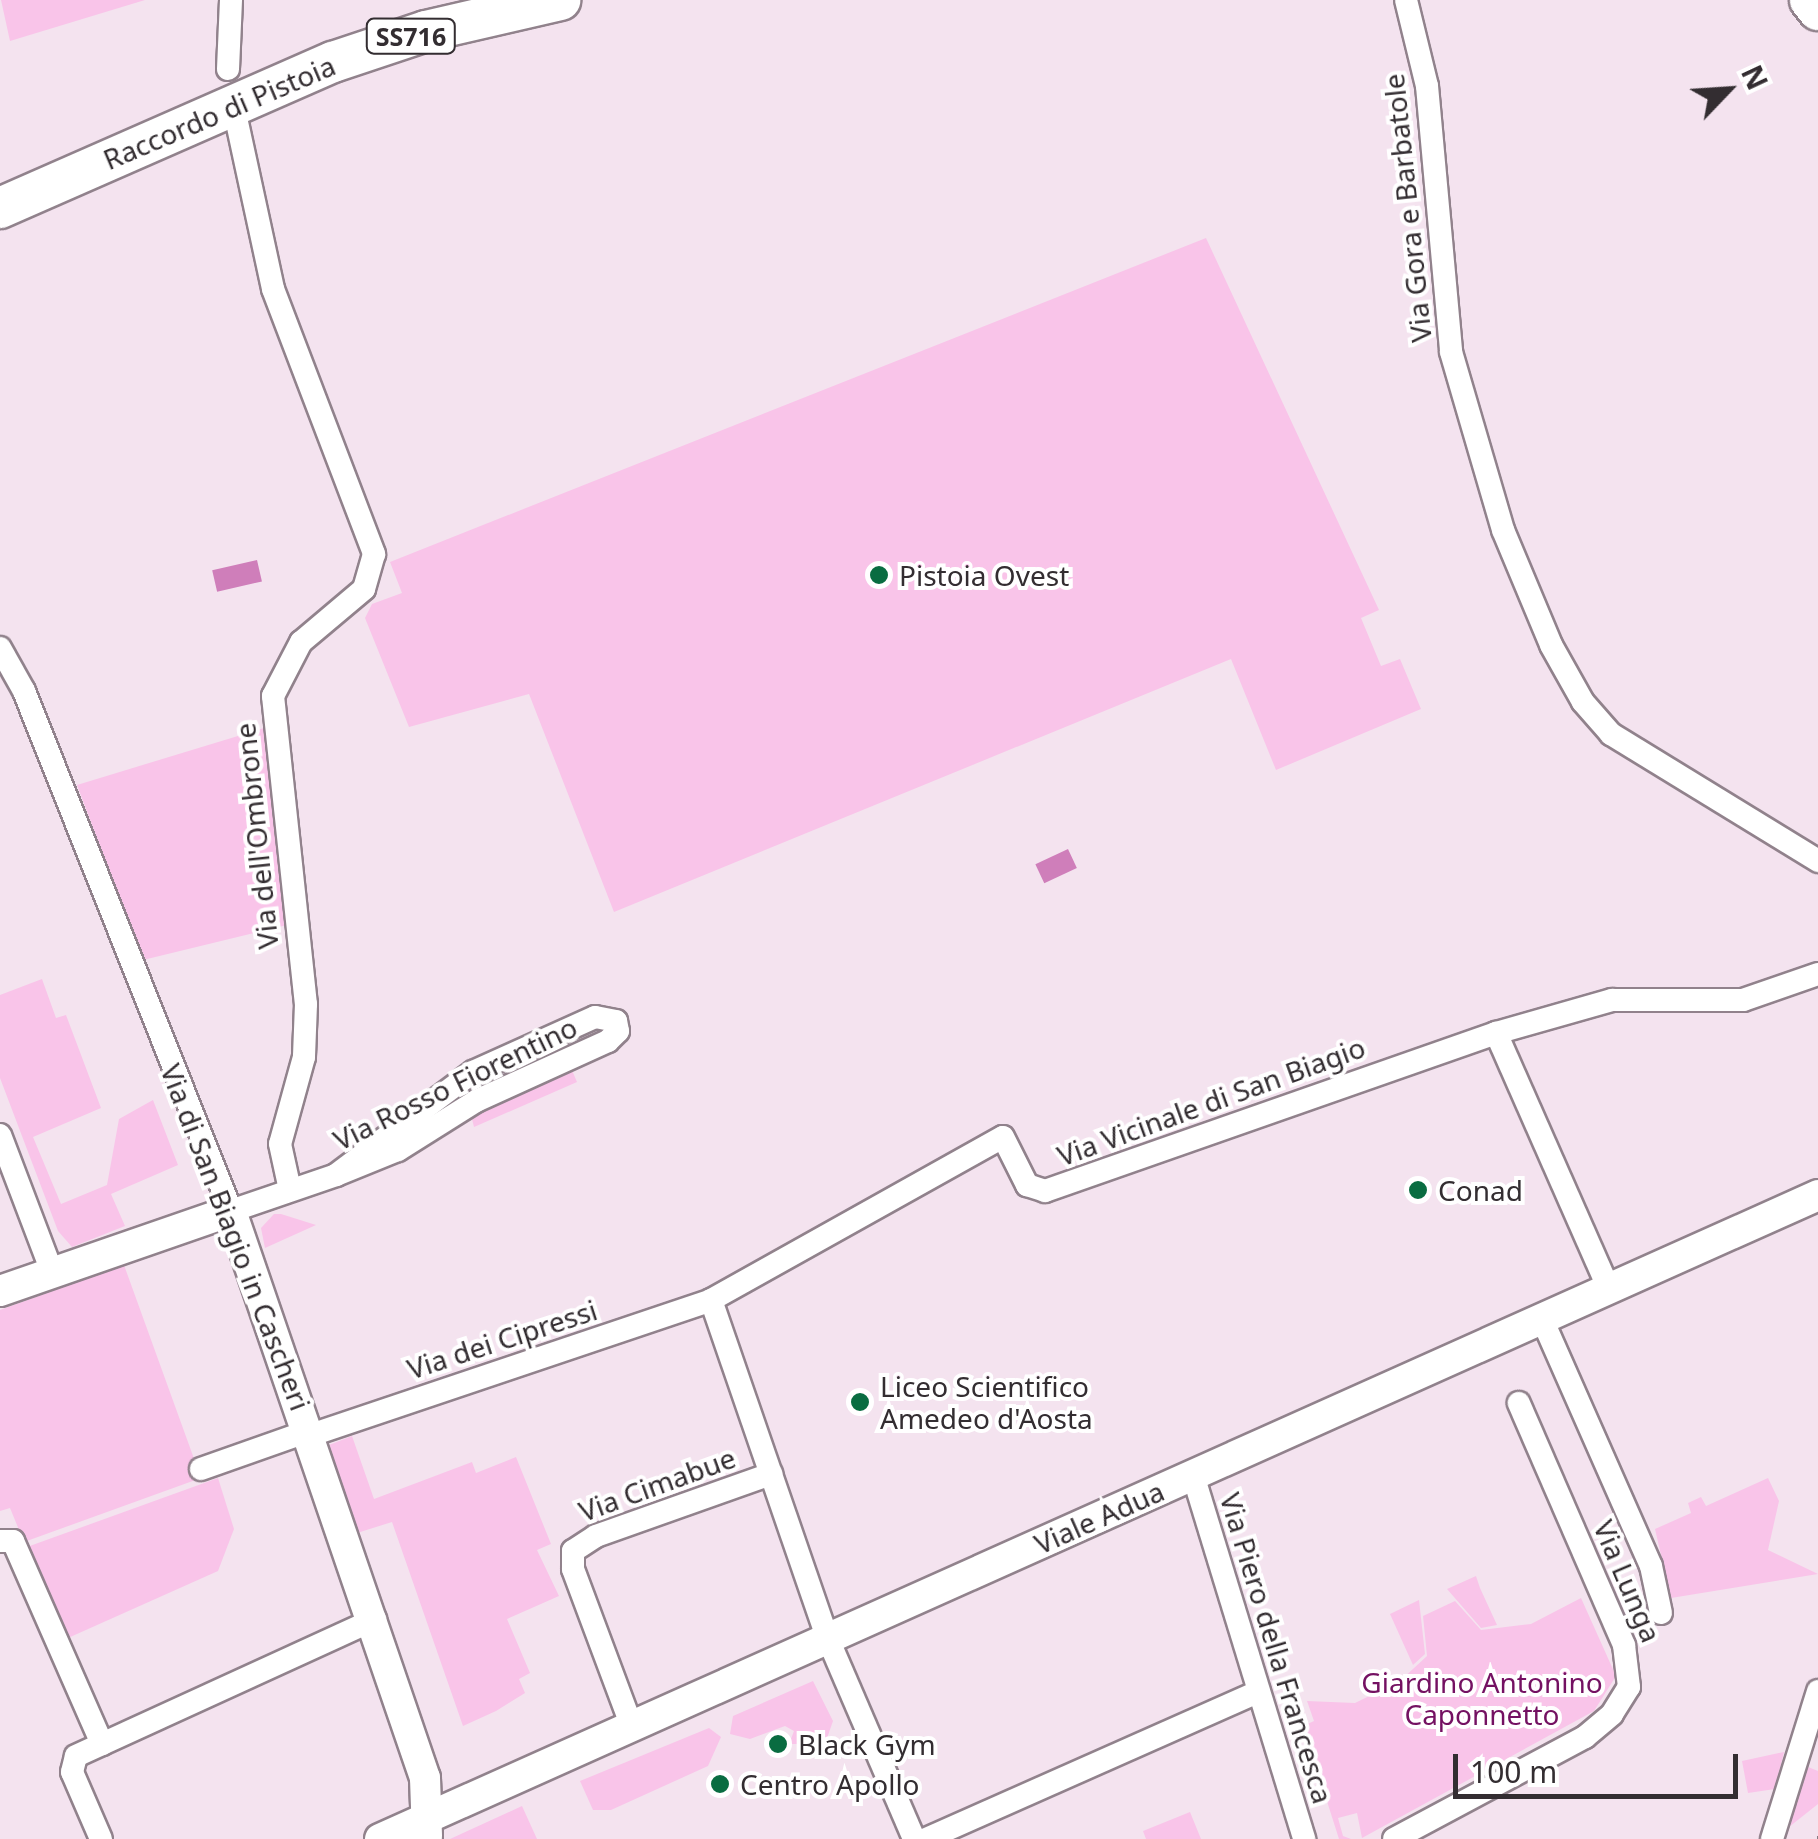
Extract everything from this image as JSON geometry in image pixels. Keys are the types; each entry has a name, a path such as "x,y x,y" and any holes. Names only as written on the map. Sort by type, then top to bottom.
{"highway":[{"name":"Raccordo di Pistoia","path":"0,185 261,66 470,0"},
{"name":"Raccordo di Pistoia","path":"0,208 283,80 426,31 560,0"},
{"path":"1810,0 1818,10"}],"main road":[{"name":"Viale Adua","path":"380,1839 426,1829 632,1726 1818,1195"},
{"path":"0,1291 230,1211"},
{"name":"Via di San Biagio in Cascheri","path":"230,1211 375,1619 425,1778 426,1829"}],"street":[{"path":"228,69 230,0"},
{"name":"Via Gora e Barbatole","path":"1406,0 1427,86 1452,352 1503,530 1551,645 1583,702 1611,734 1818,861"},
{"name":"Via dell'Ombrone","path":"235,113 273,290 374,554 364,589 301,642 273,696 306,1004 304,1057 280,1144 290,1190"},
{"name":"Via di San Biagio in Cascheri","path":"0,648 24,691 230,1211"},
{"name":"Via Vicinale di San Biagio","path":"711,1300 1003,1138 1028,1186 1046,1191 1496,1033 1630,996 1743,1000 1818,974"},
{"name":"Via Rosso Fiorentino","path":"230,1211 336,1175 398,1150 515,1083 608,1041 617,1024 599,1016 457,1082 336,1175"},
{"path":"1496,1033 1610,1289"},
{"path":"503,1058 515,1083"},
{"path":"0,1136 52,1272"},
{"path":"711,1300 828,1639 914,1839"},
{"name":"Via dei Cipressi","path":"201,1468 711,1300"},
{"path":"1542,1318 1650,1566 1661,1613"},
{"name":"Via Lunga","path":"1394,1839 1585,1737 1612,1714 1629,1686 1624,1645 1519,1404"},
{"name":"Via Cimabue","path":"632,1726 573,1569 573,1551 596,1536 770,1474"},
{"name":"Via Piero della Francesca","path":"1192,1475 1304,1839"},
{"path":"0,1542 13,1541 102,1744"},
{"path":"102,1839 71,1765 76,1756 375,1619"},
{"path":"1767,1835 1809,1750 1818,1690"},
{"path":"934,1836 1256,1692"}],"green space":[{"path":"1,0 145,0 10,41"},
{"name":"Pistoia Ovest","path":"1206,238 1379,610 1361,618 1381,666 1400,659 1421,709 1276,770 1231,659 614,912 529,694 409,727 365,618 372,604 402,593 390,562"},
{"path":"264,728 287,925 143,960 77,785"},
{"path":"42,979 56,1018 66,1015 101,1108 33,1137 61,1204 107,1185 119,1119 153,1100 178,1165 111,1194 125,1226 72,1247 58,1231 0,1078 0,995"},
{"path":"571,1068 577,1082 474,1127 471,1115"},
{"path":"274,1214 316,1225 265,1248 261,1228"},
{"path":"124,1265 201,1478 24,1542 10,1508 0,1511 0,1310"},
{"path":"352,1436 374,1499 472,1462 476,1473 516,1457 551,1544 537,1550 559,1596 507,1619 530,1673 519,1679 525,1693 463,1726 392,1522 357,1533 329,1445"},
{"path":"218,1478 234,1529 218,1571 68,1638 27,1547"},
{"path":"1768,1478 1779,1501 1768,1550 1818,1574 1671,1598 1655,1529 1691,1513 1688,1503 1701,1497 1706,1506"},
{"path":"1476,1576 1497,1625 1481,1628 1447,1589"},
{"name":"Giardino Antonino Caponnetto","path":"1581,1598 1616,1676 1594,1711 1362,1838 1357,1813 1338,1818 1343,1836 1351,1839 1339,1839 1303,1726 1314,1721 1307,1701 1355,1703 1400,1681 1427,1656 1423,1616 1455,1601 1481,1630 1531,1624"},
{"path":"1419,1600 1425,1654 1413,1665 1390,1614"},
{"path":"813,1681 833,1721 825,1744 789,1744 794,1731 785,1726 750,1739 730,1734 733,1716"},
{"path":"709,1728 721,1737 708,1766 611,1810 593,1810 580,1781"},
{"path":"1784,1752 1775,1789 1748,1793 1742,1761"},
{"path":"1808,1767 1818,1771 1818,1804 1789,1827"},
{"path":"522,1806 537,1839 450,1839"},
{"path":"1190,1812 1201,1839 1146,1839 1143,1831"}],"shaded area":[{"path":"257,560 262,581 217,592 212,570"},
{"path":"1068,849 1077,868 1044,883 1035,864"}],"place":[{"name":"Pistoia Ovest","path":"879,575"},
{"name":"Conad","path":"1418,1190"},
{"name":"Liceo Scientifico Amedeo d'Aosta","path":"860,1402"},
{"name":"Black Gym","path":"778,1744"},
{"name":"Centro Apollo","path":"720,1784"}]}
